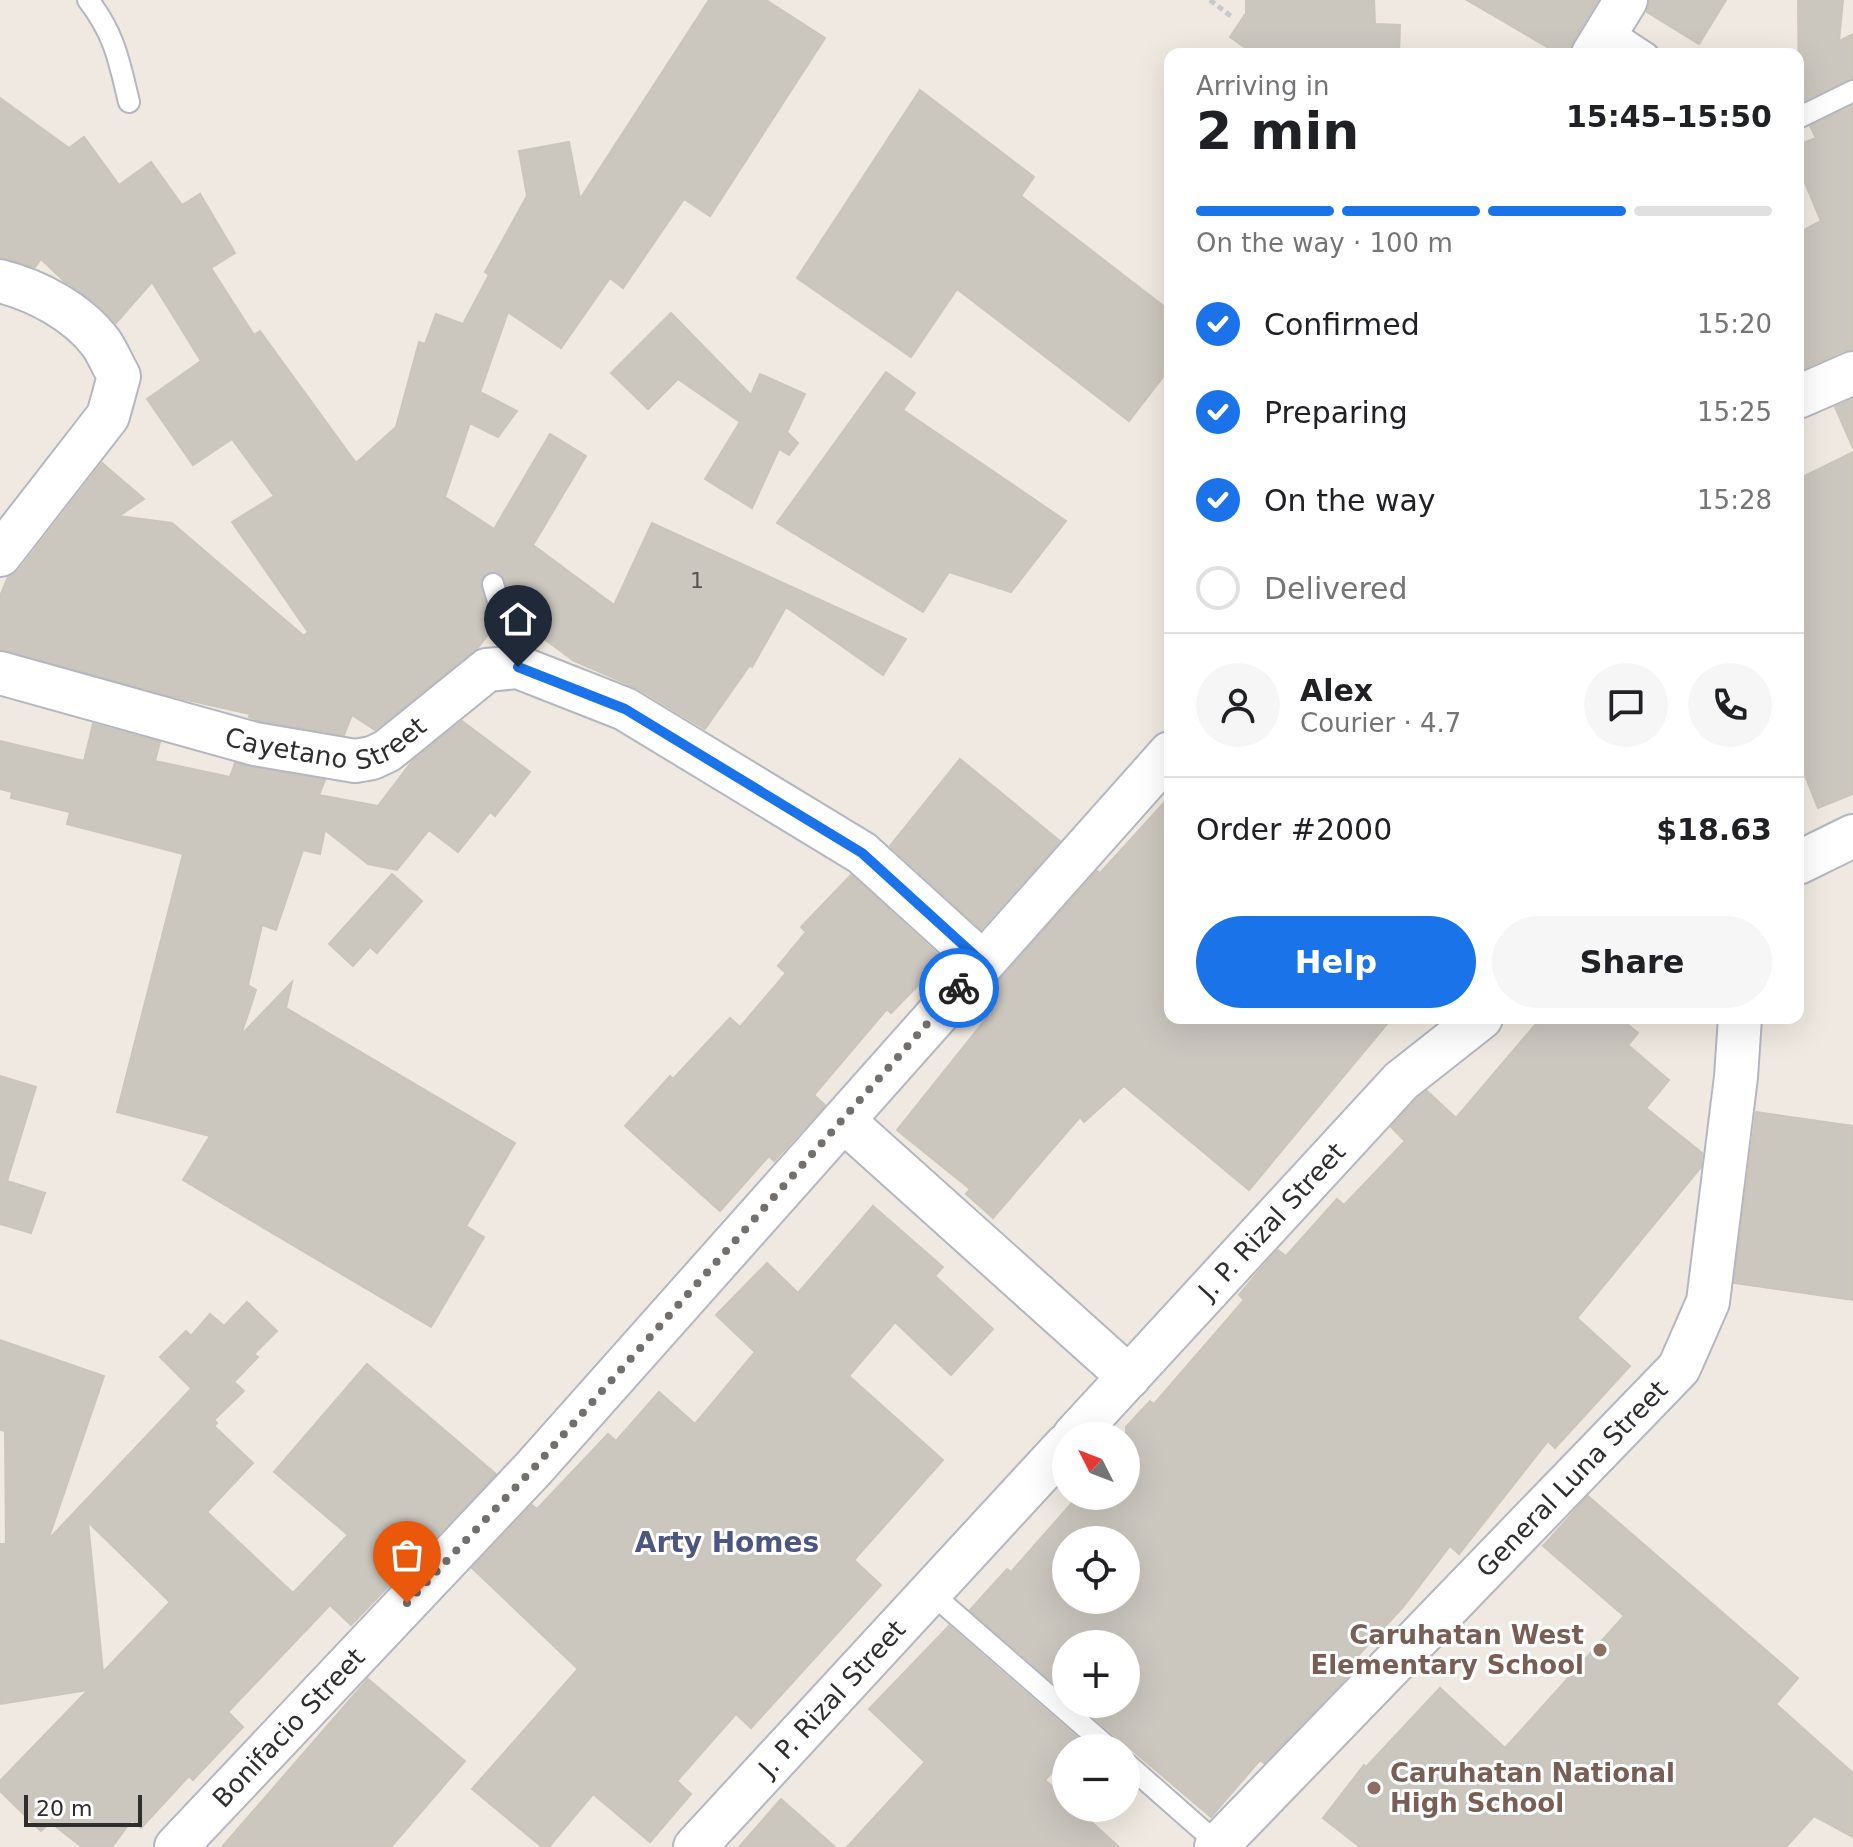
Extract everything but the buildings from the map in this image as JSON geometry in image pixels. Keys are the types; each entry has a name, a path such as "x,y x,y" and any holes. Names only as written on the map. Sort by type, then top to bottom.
{"street":[{"path":"0,281 22,286 73,315 101,342 119,376 108,416 0,555"},
{"path":"1804,394 1853,373"},
{"path":"518,667 625,709 862,853 982,962"},
{"name":"Cayetano Street","path":"0,673 255,744 355,761 387,751 487,670 518,667"},
{"name":"Bonifacio Street","path":"176,1847 533,1469 1164,760"},
{"path":"1804,860 1853,836"},
{"name":"J. P. Rizal Street","path":"1087,1422 1401,1081 1473,1024"},
{"name":"General Luna Street","path":"1217,1846 1679,1368 1708,1302 1736,1077 1740,1024"},
{"path":"844,1121 1129,1377"},
{"name":"J. P. Rizal Street","path":"695,1847 1052,1460"}],"lane":[{"path":"88,0 105,23 115,46 129,102"},
{"path":"1609,28 1639,48"},
{"path":"1804,115 1853,91"},
{"path":"493,584 518,667"},
{"path":"930,1592 1093,1734"},
{"path":"1140,1776 1217,1846"}],"path":[{"path":"1210,0 1232,17"}],"way so far":[{"path":"407,1603 533,1469 959,988"}],"place":[{"name":"Caruhatan West Elementary School","path":"1600,1650"},
{"name":"Caruhatan National High School","path":"1374,1788"}],"district":[{"name":"Arty Homes","path":"727,1542"}],"route":[{"path":"518,667 625,709 862,853 982,962 959,988"}]}
